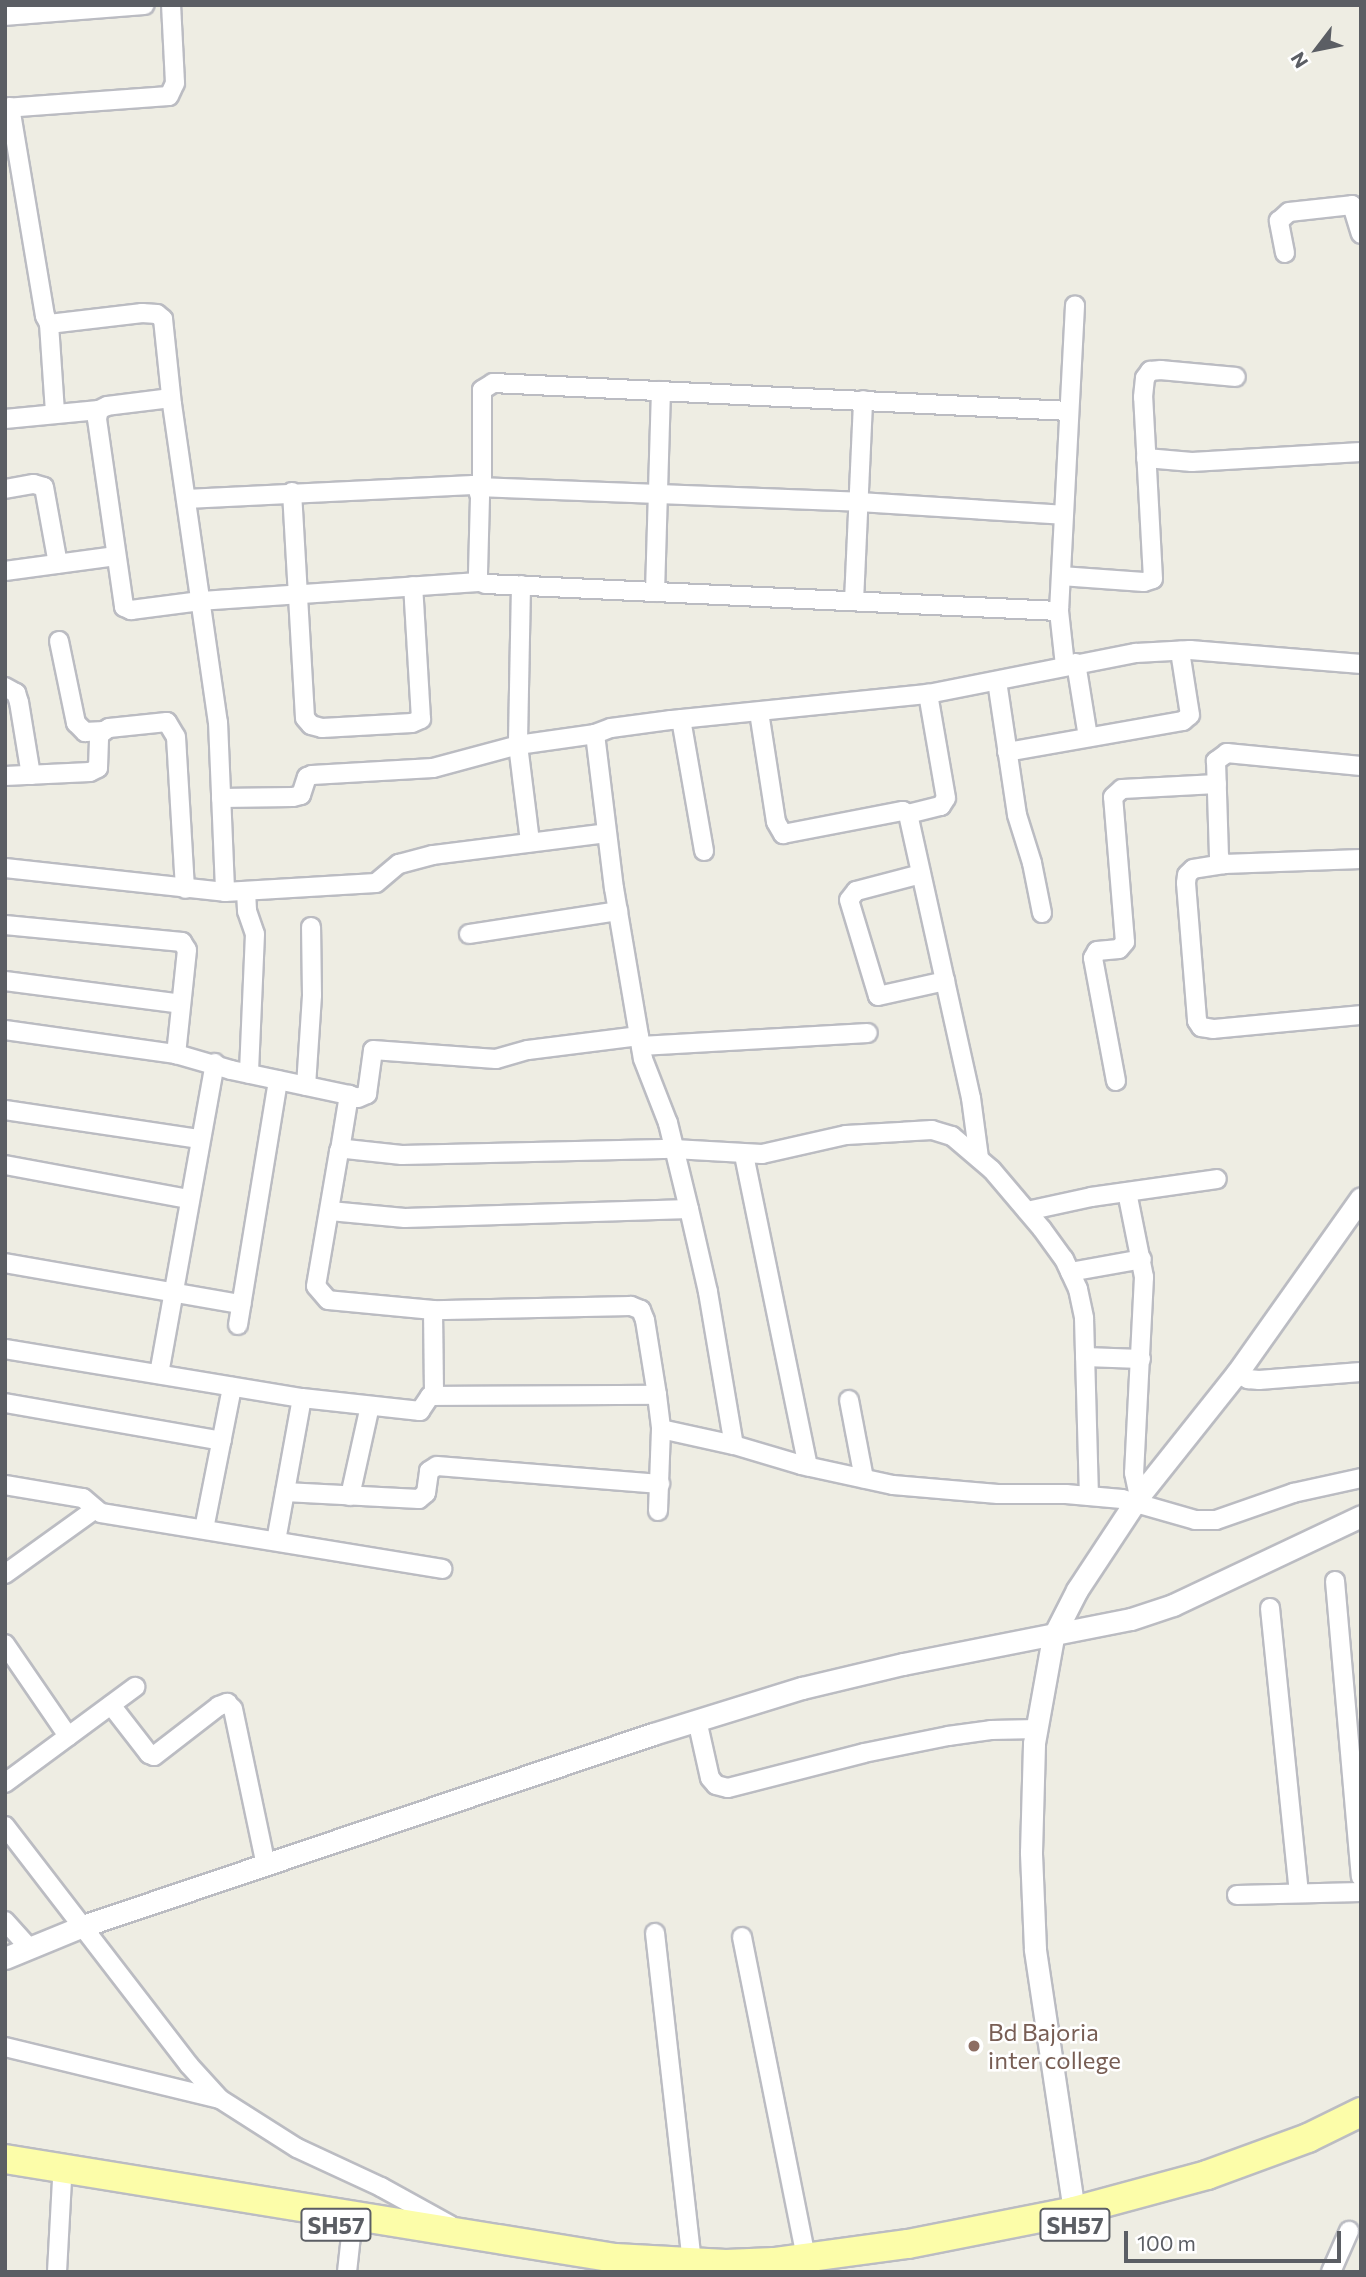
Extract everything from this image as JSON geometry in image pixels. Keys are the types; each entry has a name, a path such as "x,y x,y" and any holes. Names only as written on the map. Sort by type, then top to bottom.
{"main road":[{"name":"SH57","path":"5,2159 494,2252 622,2266 680,2267 774,2262 908,2244 1074,2211 1207,2175 1308,2138 1361,2112"},
{"name":"SH57","path":"776,2272 912,2255 1097,2220 1281,2162 1361,2126"},
{"name":"SH57","path":"5,2171 160,2188 472,2236 622,2266"}],"street":[{"path":"5,16 145,5"},
{"path":"55,413 49,324 45,316 8,107 169,96 175,83 171,5"},
{"path":"1285,253 1279,221 1289,212 1352,205 1361,234"},
{"path":"1075,305 1059,611 1088,737"},
{"path":"49,324 142,313 157,314 163,319 218,722 225,892"},
{"path":"1061,576 1144,582 1153,579 1143,397 1145,378 1150,371 1236,377"},
{"path":"480,582 482,390 488,385 1069,411"},
{"path":"654,592 661,391"},
{"path":"5,419 99,410 107,406 172,397"},
{"path":"855,601 863,400"},
{"path":"99,410 97,419 124,607 131,610 299,593 480,582 1059,611"},
{"path":"1146,458 1192,462 1361,452"},
{"path":"5,489 34,484 44,487 58,564"},
{"path":"186,499 292,492 480,486 859,502 1063,515"},
{"path":"292,492 305,718 311,725 322,728 412,723 421,719 413,586"},
{"path":"5,571 116,556"},
{"path":"521,585 518,745 530,842"},
{"path":"59,641 76,723 85,732 104,731"},
{"path":"221,798 293,797 301,795 307,778 312,775 433,768 518,745 596,734 611,728 928,694 1136,653 1180,651 1361,664"},
{"path":"1007,752 1188,718 1180,651"},
{"path":"997,681 1017,815 1032,863 1042,913"},
{"path":"5,687 16,692 32,775"},
{"path":"759,712 776,822 783,834 942,806 946,798 928,694"},
{"path":"681,719 704,851"},
{"path":"5,776 90,772 98,768 99,736 109,727 167,722 173,727 176,737 185,889"},
{"path":"596,734 606,833 640,1041 674,1149 689,1209 708,1292 734,1445"},
{"path":"1224,864 1219,857 1216,761 1227,753 1361,766"},
{"path":"1116,1081 1093,958 1097,951 1119,949 1125,942 1113,797 1122,789 1217,784"},
{"path":"908,814 971,1098 979,1158"},
{"path":"5,868 185,889 246,891 376,883 399,864 433,855 606,833"},
{"path":"1361,859 1224,864 1193,869 1187,875 1186,883 1197,1021 1201,1027 1213,1029 1361,1015"},
{"path":"921,874 856,891 849,900 878,996 945,981"},
{"path":"246,891 247,911 255,934 249,1074"},
{"path":"469,934 618,911"},
{"path":"5,925 182,942 187,950 176,1054"},
{"path":"306,1086 312,982 311,927"},
{"path":"5,981 181,1004"},
{"path":"5,1030 176,1054 249,1074 358,1098 367,1094 370,1055 378,1048 496,1059 528,1050 640,1041 868,1033"},
{"path":"159,1374 215,1063"},
{"path":"238,1325 278,1080"},
{"path":"349,1096 316,1286 322,1296 328,1300 364,1306 433,1310 631,1306 641,1310 661,1429 658,1511"},
{"path":"5,1110 200,1139"},
{"path":"340,1150 402,1155 674,1149 762,1154 846,1135 932,1130 951,1136 979,1158 1027,1211 1057,1249 1078,1289 1084,1318 1089,1496"},
{"path":"744,1154 808,1466"},
{"path":"5,1165 189,1199"},
{"path":"1027,1211 1127,1192 1217,1179"},
{"path":"1127,1192 1142,1259 1144,1318 1135,1461 1137,1499"},
{"path":"1074,2211 1035,1949 1031,1797 1037,1729 1053,1637 1077,1590 1137,1499 1298,1292 1361,1198"},
{"path":"330,1210 405,1218 689,1209"},
{"path":"1070,1272 1142,1259"},
{"path":"5,1263 240,1304"},
{"path":"433,1310 434,1396"},
{"path":"5,1349 302,1398 419,1411 426,1397 434,1396 657,1395"},
{"path":"1085,1357 1141,1359"},
{"path":"1237,1373 1248,1380 1259,1380 1361,1372"},
{"path":"204,1529 232,1387"},
{"path":"276,1541 302,1398"},
{"path":"849,1399 864,1479"},
{"path":"5,1403 222,1441"},
{"path":"350,1496 370,1406"},
{"path":"661,1429 864,1479 998,1494 1137,1499 1155,1511 1216,1520 1293,1493 1361,1478"},
{"path":"285,1492 419,1499 426,1493 429,1471 437,1466 660,1484"},
{"path":"5,1485 83,1498 94,1510 442,1570"},
{"path":"5,1574 94,1510"},
{"path":"5,1958 83,1926 697,1720 802,1688 903,1664 1053,1637 1131,1619 1173,1605 1361,1516"},
{"path":"1335,1581 1361,1877"},
{"path":"1270,1608 1299,1893"},
{"path":"5,1644 68,1736"},
{"path":"5,1783 135,1687"},
{"path":"111,1705 149,1754 154,1756 219,1706 227,1703 233,1709 266,1865"},
{"path":"697,1720 709,1778 716,1785 729,1788 864,1753 948,1735 1037,1729"},
{"path":"5,1826 188,2065 220,2099 297,2148 381,2187 472,2236"},
{"path":"1237,1895 1361,1892"},
{"path":"5,1921 29,1948"},
{"path":"655,1933 680,2267"},
{"path":"742,1937 806,2258"},
{"path":"5,2047 220,2099"},
{"path":"57,2272 62,2179"},
{"path":"347,2272 352,2227"},
{"path":"1331,2272 1349,2231"}],"place":[{"name":"Bd Bajoria inter college","path":"974,2046"}]}
